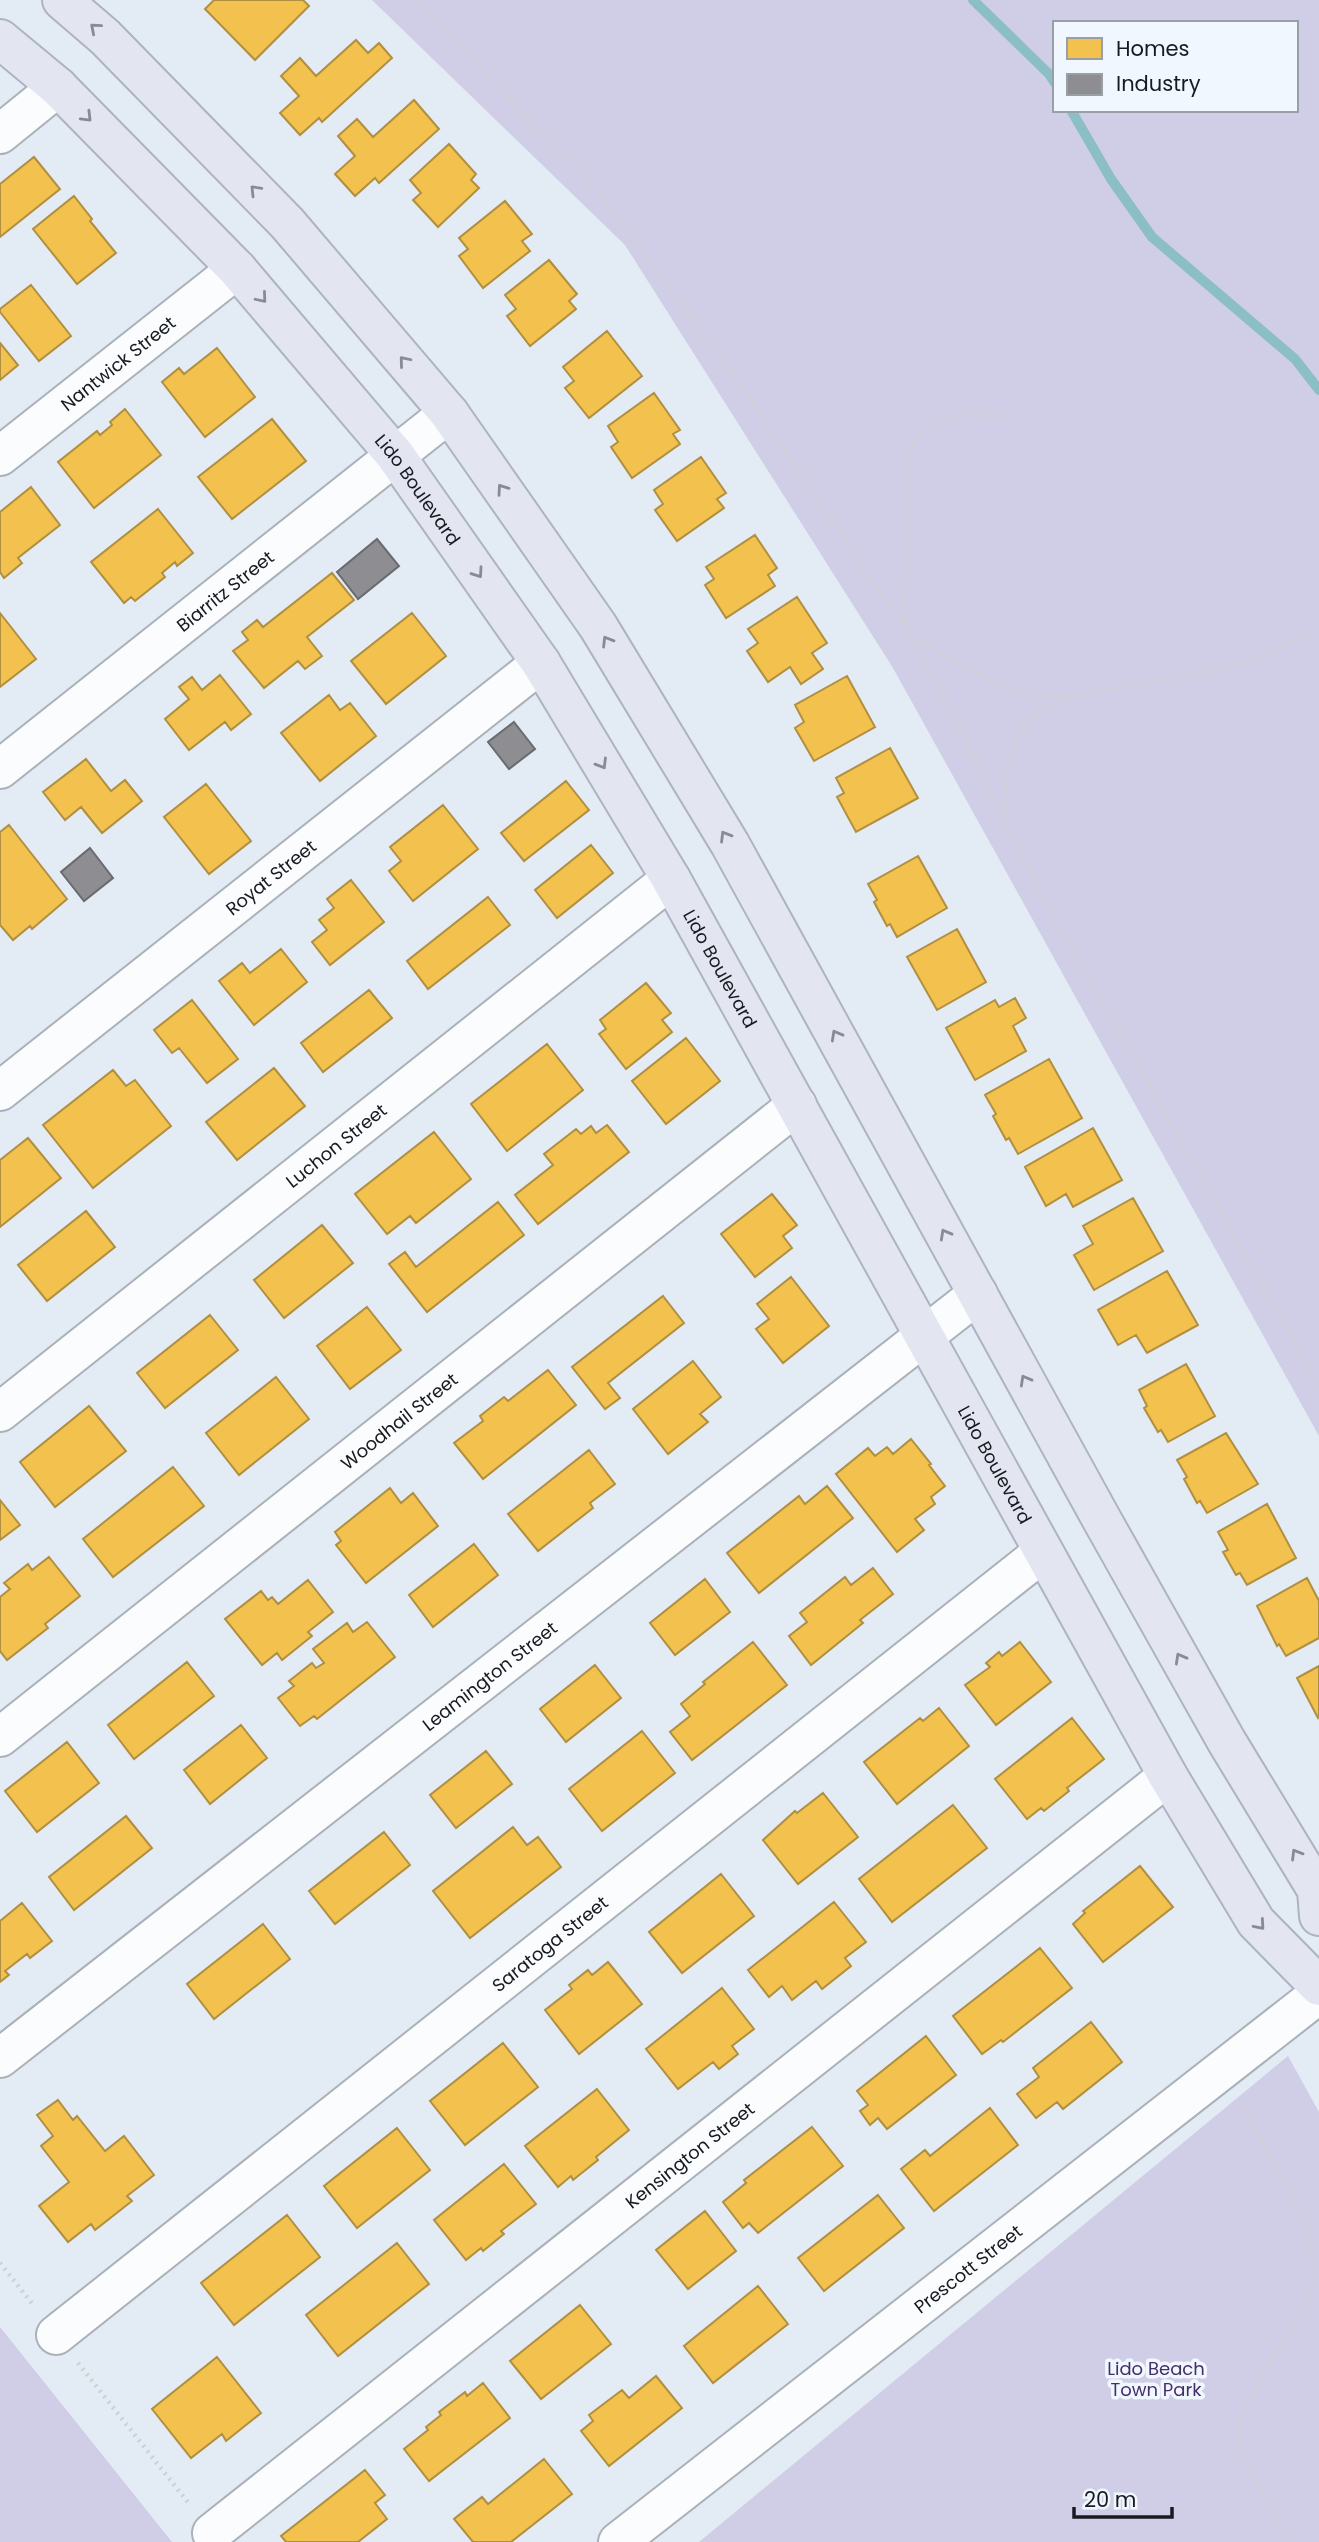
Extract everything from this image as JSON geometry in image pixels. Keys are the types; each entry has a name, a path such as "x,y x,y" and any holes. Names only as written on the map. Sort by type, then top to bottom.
{"highway":[{"path":"62,0 105,37 287,223 449,413 598,626 730,844 1221,1730 1317,1890 1319,1916"},
{"name":"Lido Boulevard","path":"0,39 58,88 237,269 395,455 541,663 671,879 925,1335 1042,1553 1168,1776 1255,1922 1319,1986"}],"street":[{"path":"0,134 58,88"},
{"name":"Nantwick Street","path":"0,456 237,269"},
{"name":"Biarritz Street","path":"0,769 449,413"},
{"name":"Royat Street","path":"0,1091 541,663"},
{"name":"Luchon Street","path":"0,1412 671,879"},
{"name":"Woodhail Street","path":"0,1737 797,1105"},
{"name":"Leamington Street","path":"0,2058 978,1294"},
{"name":"Saratoga Street","path":"56,2335 1042,1553"},
{"name":"Kensington Street","path":"212,2533 1168,1776"},
{"name":"Prescott Street","path":"618,2542 1319,1994"}],"path":[{"path":"417,0 589,182 742,386 890,607 904,622 1045,901 1319,1385"},
{"path":"904,622 909,507 908,459 922,432 958,414 1011,416"},
{"path":"914,639 1014,694 1071,696 1223,669 1319,633"},
{"path":"1005,818 1004,776 1014,741 1037,714 1071,696"},
{"path":"1220,2072 1292,2192 1312,2243 1312,2292 1269,2364 1239,2425 1241,2453 1290,2542"},
{"path":"0,2263 212,2533"}],"green space":[{"path":"372,0 1319,0 1319,1436 893,668 625,245"},
{"name":"Lido Beach Town Park","path":"1288,2056 1319,2112 1319,2542 699,2542"},
{"path":"0,2327 172,2542 0,2542"}],"building: Homes":[{"path":"214,0 303,0 309,6 255,60 205,9"},
{"path":"356,40 368,53 379,43 392,58 322,122 319,118 300,135 280,113 299,96 281,76 300,58 316,76"},
{"path":"414,100 439,129 379,183 375,178 355,196 335,174 355,156 338,136 357,119 373,137"},
{"path":"449,144 476,174 471,180 479,188 438,227 413,200 421,193 410,180"},
{"path":"34,157 60,189 0,237 0,184"},
{"path":"74,196 116,253 77,284 33,229"},
{"path":"505,201 532,234 522,241 530,251 483,288 459,256 468,249 459,238"},
{"path":"549,260 577,294 569,301 576,309 530,346 507,316 516,309 505,295"},
{"path":"31,285 71,336 39,361 0,312 0,309"},
{"path":"607,331 642,376 589,418 565,388 574,381 563,367"},
{"path":"0,343 18,365 0,380"},
{"path":"217,348 255,397 205,437 162,382 179,368 184,374"},
{"path":"654,393 680,430 673,434 680,444 632,478 611,447 618,442 608,426"},
{"path":"125,409 161,455 94,508 58,462 97,431 100,435"},
{"path":"272,419 306,461 232,519 198,477"},
{"path":"701,457 726,493 717,499 724,508 677,541 655,510 663,504 654,490"},
{"path":"31,487 60,525 18,558 22,563 4,578 0,572 0,512"},
{"path":"158,509 193,553 177,566 175,562 162,573 165,577 135,601 131,597 124,603 91,562"},
{"path":"755,535 777,568 768,575 775,586 726,618 705,585 714,579 706,567"},
{"path":"332,573 354,600 307,637 322,656 305,669 298,661 264,688 233,651 248,640 242,632 257,620 263,627"},
{"path":"797,597 827,643 812,653 823,669 801,684 790,667 768,682 747,651 758,643 748,629"},
{"path":"0,613 36,659 0,687"},
{"path":"412,613 446,656 386,704 351,661"},
{"path":"220,675 251,714 231,730 225,722 189,750 165,719 189,699 179,687 192,677 202,690"},
{"path":"847,676 875,727 814,761 795,728 804,722 795,705"},
{"path":"329,695 340,710 350,703 376,736 320,781 281,733"},
{"path":"890,748 918,798 856,832 837,797 844,793 836,778"},
{"path":"86,759 111,791 125,780 142,801 102,833 81,807 65,820 43,792"},
{"path":"566,781 589,810 524,861 501,833"},
{"path":"206,784 251,841 209,874 164,817"},
{"path":"443,805 478,849 413,901 389,871 401,861 390,847"},
{"path":"9,825 67,899 32,929 30,926 13,940 0,925 0,832"},
{"path":"591,845 613,873 557,918 535,890"},
{"path":"918,856 947,908 897,937 890,924 887,926 868,884"},
{"path":"351,880 384,922 330,965 312,942 327,930 319,920 334,908 327,899"},
{"path":"488,897 510,925 428,989 407,961"},
{"path":"957,929 986,982 937,1010 907,957"},
{"path":"281,949 307,982 254,1025 219,981 242,963 250,973"},
{"path":"646,983 671,1013 662,1020 672,1032 626,1069 599,1034 606,1029 600,1020"},
{"path":"369,990 392,1018 323,1072 301,1043"},
{"path":"1015,998 1026,1018 1013,1026 1026,1051 975,1080 946,1028 995,1000 999,1007"},
{"path":"192,1000 238,1059 207,1083 179,1048 172,1053 154,1030"},
{"path":"686,1038 720,1081 666,1124 632,1081"},
{"path":"547,1044 583,1090 507,1151 471,1104"},
{"path":"1049,1059 1082,1118 1018,1154 1009,1138 1006,1140 985,1095"},
{"path":"274,1068 305,1106 237,1160 206,1122"},
{"path":"113,1070 126,1086 135,1080 171,1126 93,1188 43,1125"},
{"path":"607,1125 629,1152 538,1224 515,1195 553,1165 544,1154 576,1129 581,1134 591,1126 596,1133"},
{"path":"1093,1128 1122,1180 1073,1207 1066,1194 1046,1206 1025,1167"},
{"path":"434,1132 471,1179 416,1223 410,1216 387,1234 355,1194"},
{"path":"28,1138 61,1178 0,1227 0,1160"},
{"path":"772,1194 797,1225 783,1236 792,1248 755,1277 721,1234"},
{"path":"1133,1198 1163,1251 1094,1290 1074,1255 1093,1244 1083,1226"},
{"path":"498,1202 524,1235 427,1312 389,1264 405,1252 416,1267"},
{"path":"86,1211 115,1247 47,1301 18,1265"},
{"path":"322,1225 353,1263 284,1318 254,1280"},
{"path":"1167,1271 1198,1325 1147,1353 1136,1335 1118,1345 1098,1310"},
{"path":"791,1277 829,1326 783,1363 756,1329 769,1319 757,1304"},
{"path":"663,1296 684,1323 608,1383 620,1398 605,1409 572,1367"},
{"path":"367,1307 401,1350 350,1389 317,1346"},
{"path":"210,1315 238,1350 165,1408 137,1373"},
{"path":"693,1361 721,1397 700,1414 708,1422 668,1454 633,1409"},
{"path":"1186,1364 1215,1416 1168,1442 1161,1430 1158,1432 1144,1408 1147,1406 1139,1390"},
{"path":"548,1370 576,1405 483,1479 454,1443 483,1421 480,1416 504,1397 508,1401"},
{"path":"276,1377 309,1419 239,1475 206,1433"},
{"path":"89,1406 126,1451 55,1507 20,1462"},
{"path":"1226,1433 1258,1484 1207,1513 1200,1501 1197,1503 1177,1460"},
{"path":"911,1439 945,1486 931,1497 935,1504 915,1519 924,1530 897,1552 836,1474 868,1448 875,1456 887,1447 893,1454"},
{"path":"589,1450 615,1484 590,1503 593,1508 538,1551 508,1514"},
{"path":"173,1467 204,1506 113,1577 83,1539"},
{"path":"827,1486 853,1518 759,1593 727,1553 799,1496 805,1504"},
{"path":"390,1488 401,1503 413,1493 438,1526 366,1583 336,1545 341,1541 335,1532"},
{"path":"0,1500 20,1525 0,1540"},
{"path":"1267,1504 1296,1558 1247,1585 1240,1573 1236,1575 1223,1552 1228,1550 1218,1532"},
{"path":"474,1544 498,1575 433,1627 409,1595"},
{"path":"49,1557 80,1596 45,1624 48,1628 7,1660 0,1651 0,1597 10,1589 4,1583 28,1564 32,1570"},
{"path":"873,1568 893,1594 860,1620 863,1623 811,1665 789,1636 807,1622 800,1613 845,1577 851,1585"},
{"path":"1307,1578 1319,1601 1319,1638 1286,1656 1279,1644 1277,1646 1257,1606"},
{"path":"705,1579 730,1612 675,1655 650,1623"},
{"path":"308,1580 333,1612 308,1632 312,1636 282,1660 277,1653 262,1665 225,1619 261,1591 268,1600 272,1597 278,1604"},
{"path":"367,1622 395,1657 317,1719 314,1716 300,1726 278,1698 294,1686 289,1681 312,1663 316,1668 324,1663 313,1649 347,1623 353,1632"},
{"path":"753,1642 787,1685 692,1760 670,1732 690,1716 681,1704 705,1684 703,1682"},
{"path":"1020,1642 1051,1682 996,1725 965,1685 990,1667 986,1663 999,1652 1002,1656"},
{"path":"187,1662 214,1696 134,1759 108,1725"},
{"path":"595,1665 621,1698 566,1742 540,1709"},
{"path":"1319,1666 1319,1717 1318,1718 1297,1678"},
{"path":"939,1708 969,1746 897,1804 864,1762 920,1718 923,1721"},
{"path":"1072,1718 1104,1759 1067,1788 1069,1791 1044,1811 1041,1808 1027,1819 995,1779"},
{"path":"241,1725 267,1758 210,1804 184,1770"},
{"path":"642,1731 675,1773 602,1831 569,1789"},
{"path":"67,1742 99,1783 37,1832 5,1791"},
{"path":"486,1751 512,1784 456,1828 430,1795"},
{"path":"823,1793 858,1837 798,1884 763,1840 795,1811 797,1813"},
{"path":"953,1805 987,1848 892,1922 859,1879"},
{"path":"126,1816 152,1848 74,1910 49,1877"},
{"path":"513,1827 527,1845 538,1837 561,1867 470,1938 433,1891"},
{"path":"384,1832 410,1865 335,1924 309,1891"},
{"path":"1140,1866 1173,1907 1103,1962 1073,1924 1085,1913 1083,1911"},
{"path":"721,1874 754,1916 682,1973 649,1932"},
{"path":"834,1902 866,1942 845,1958 851,1966 822,1989 816,1981 792,2000 782,1986 769,1997 748,1970"},
{"path":"22,1903 52,1941 30,1958 27,1954 5,1971 9,1975 0,1982 0,1921"},
{"path":"263,1924 290,1959 214,2019 187,1984"},
{"path":"1040,1948 1072,1988 1003,2042 1001,2040 982,2054 953,2016"},
{"path":"608,1962 642,2004 579,2054 545,2010 572,1989 569,1985 588,1970 592,1975"},
{"path":"722,1988 754,2029 732,2046 738,2054 719,2069 713,2062 678,2089 646,2049"},
{"path":"1091,2022 1122,2062 1063,2109 1057,2102 1036,2118 1017,2094 1039,2077 1033,2068"},
{"path":"926,2036 956,2075 887,2129 878,2118 870,2125 860,2111 868,2105 857,2091"},
{"path":"503,2043 538,2087 465,2145 430,2101"},
{"path":"597,2089 629,2130 596,2157 598,2160 573,2180 571,2176 558,2187 525,2146"},
{"path":"58,2100 73,2120 77,2116 105,2151 124,2136 154,2175 127,2196 132,2201 95,2230 91,2224 68,2242 39,2206 69,2182 41,2146 53,2136 37,2115"},
{"path":"990,2108 1018,2145 934,2211 901,2169 925,2150 930,2156"},
{"path":"812,2127 843,2166 758,2233 749,2223 743,2228 723,2202 746,2183 744,2180"},
{"path":"397,2128 430,2170 357,2228 324,2186"},
{"path":"504,2164 536,2204 501,2231 504,2234 483,2251 481,2248 466,2260 434,2220"},
{"path":"878,2195 904,2228 824,2291 798,2258"},
{"path":"705,2211 736,2251 688,2289 656,2250"},
{"path":"287,2215 320,2257 234,2325 201,2283"},
{"path":"397,2243 429,2284 338,2356 306,2315"},
{"path":"758,2286 788,2324 713,2383 684,2346"},
{"path":"580,2305 611,2344 541,2399 510,2361"},
{"path":"217,2357 261,2413 226,2441 222,2434 191,2458 152,2409"},
{"path":"656,2376 682,2408 609,2466 581,2431 593,2421 589,2415 622,2390 629,2398"},
{"path":"483,2383 510,2418 429,2481 404,2449 428,2430 426,2427 441,2415 439,2412 465,2392 467,2396"},
{"path":"544,2459 572,2494 511,2542 473,2542 454,2519 482,2497 488,2504"},
{"path":"365,2470 385,2495 375,2503 387,2519 358,2542 286,2542 281,2536"}],"building: Industry":[{"path":"377,539 399,566 358,599 337,572"},
{"path":"514,722 535,749 509,769 488,742"},
{"path":"90,848 113,878 84,901 61,872"}],"waterway":[{"path":"973,0 1053,80"},
{"path":"1072,112 1111,179 1152,237 1295,359 1319,390"}]}
